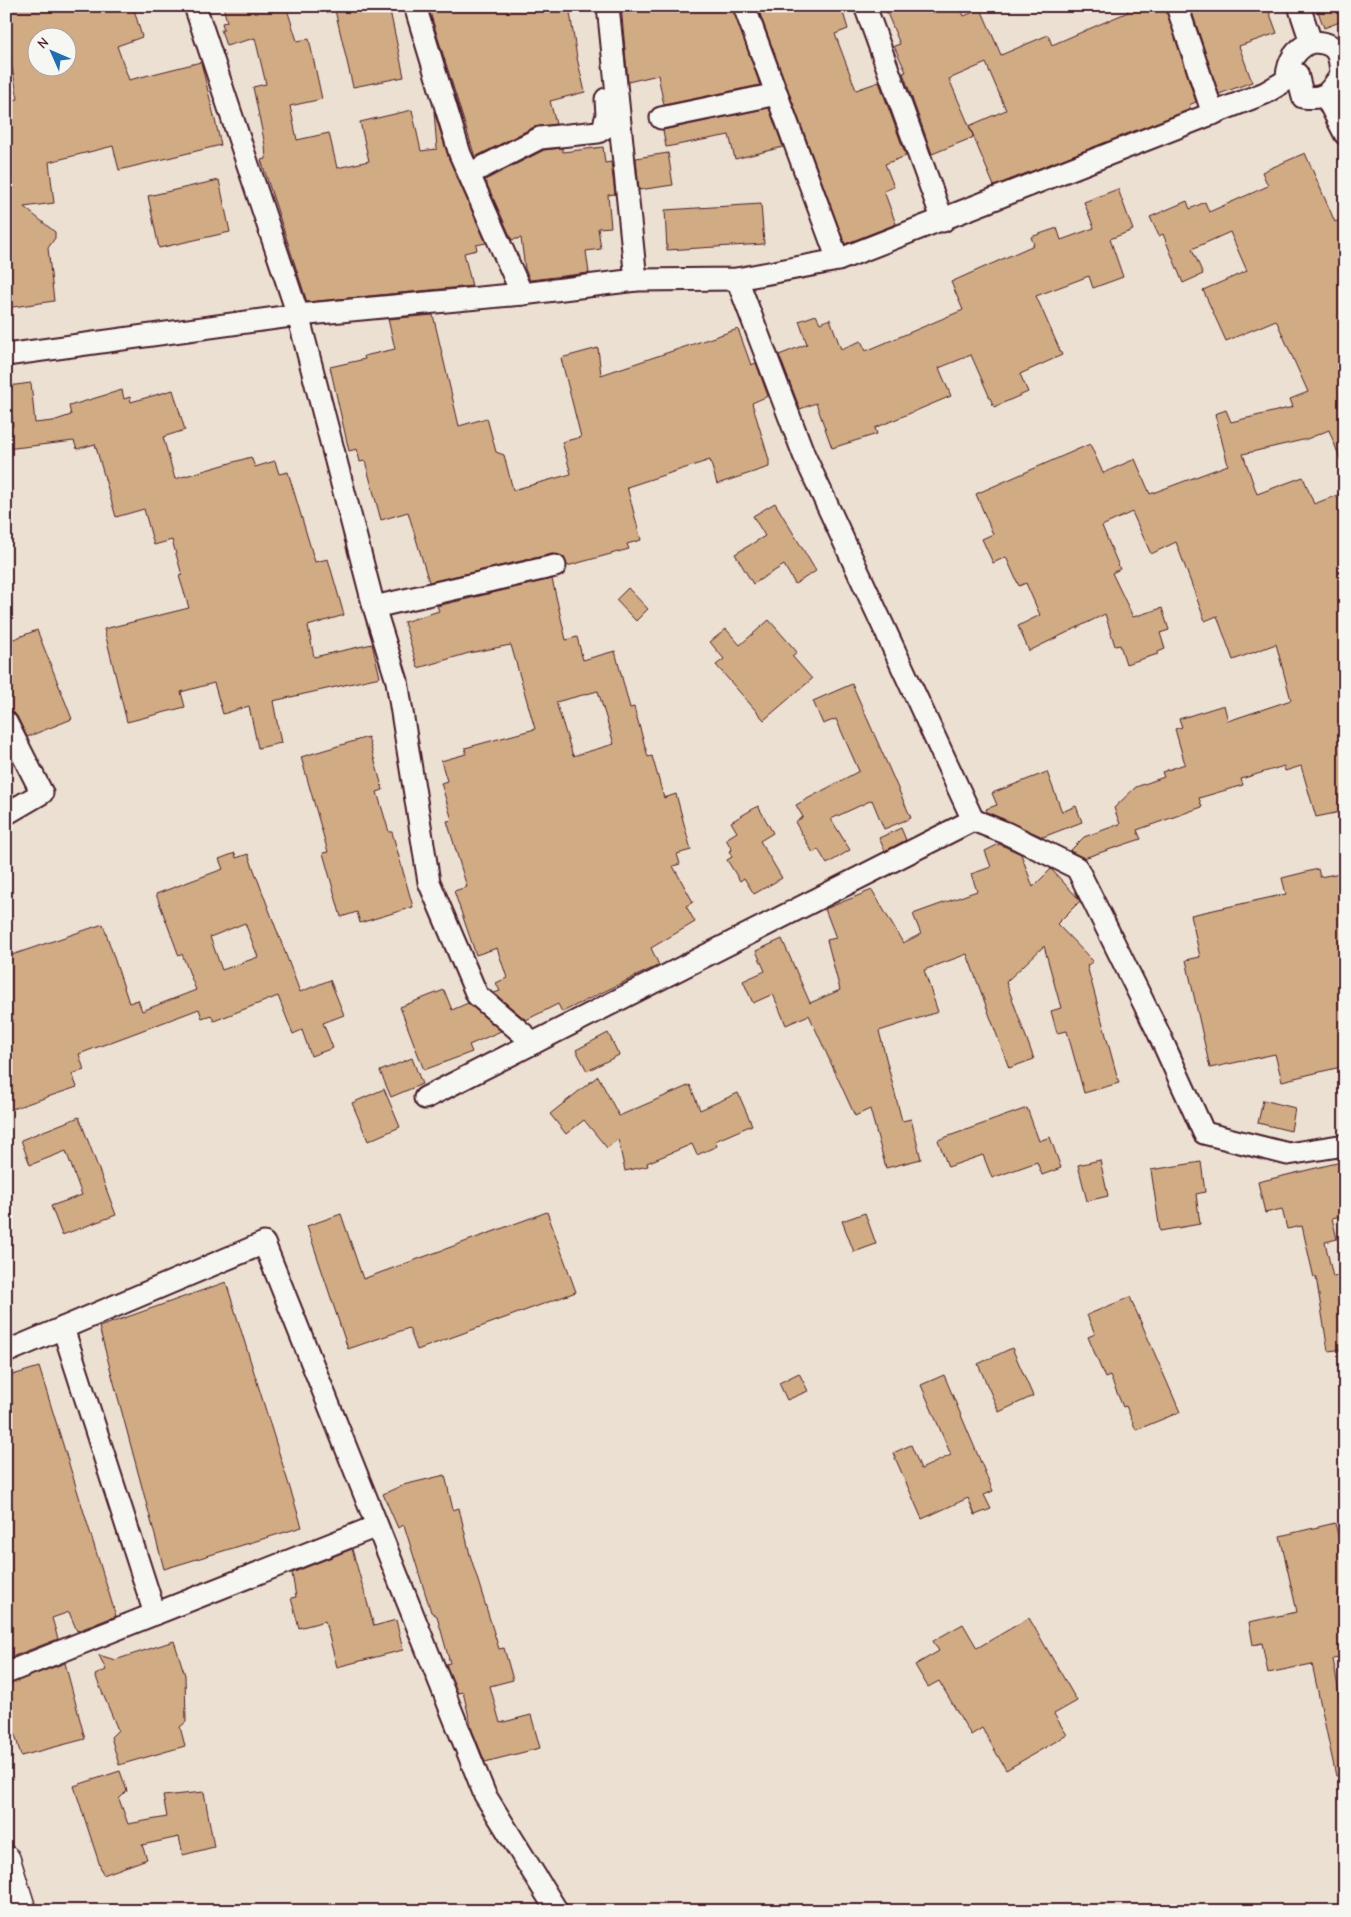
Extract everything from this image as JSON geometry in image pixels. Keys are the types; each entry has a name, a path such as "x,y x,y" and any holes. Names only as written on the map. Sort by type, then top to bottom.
{"main road":[{"path":"6,1860 22,1911"}],"street":[{"path":"195,6 298,315 374,607 397,682 429,882 477,995 534,1043"},
{"path":"415,6 460,154 522,294"},
{"path":"469,174 540,138 598,132 603,129 607,115 598,6"},
{"path":"608,6 636,280"},
{"path":"744,6 838,260"},
{"path":"865,6 943,221"},
{"path":"1176,6 1213,114"},
{"path":"1299,6 1311,42"},
{"path":"1311,42 1328,44 1342,58 1341,75 1325,95 1317,99 1303,97 1297,74 1287,77 1288,65 1303,46 1311,42"},
{"path":"6,355 298,315 522,294 636,280 738,279 838,260 943,221 1265,93 1297,74"},
{"path":"661,118 777,94"},
{"path":"1325,95 1345,134"},
{"path":"738,279 804,455 972,820 1006,832 1077,868 1159,1034 1204,1133 1288,1154 1345,1146"},
{"path":"374,607 555,566"},
{"path":"6,722 42,793 6,814"},
{"path":"425,1098 972,820"},
{"path":"6,1352 264,1243 485,1795 557,1911"},
{"path":"63,1328 155,1614"},
{"path":"6,1673 378,1526"}],"building":[{"path":"6,6 133,6 142,37 117,46 129,80 201,62 221,145 119,170 113,146 49,162 54,203 24,207 55,232 55,238 48,248 54,301 6,308 6,101 18,99 6,37"},
{"path":"223,6 286,6 297,41 309,39 322,99 290,106 297,140 329,133 337,168 369,161 360,122 412,110 421,151 437,149 434,111 449,159 486,243 476,245 477,250 464,253 472,286 307,302 261,160 266,159 265,145 253,87 266,84 255,38 226,46 221,30 224,30 222,23 227,22"},
{"path":"334,6 389,6 404,77 353,87"},
{"path":"428,6 569,6 577,58 585,92 550,101 556,124 534,127 475,157"},
{"path":"621,6 732,6 760,85 664,105 658,75 628,82"},
{"path":"757,6 841,6 848,29 835,34 856,90 879,82 906,156 885,164 894,187 884,191 896,224 845,244"},
{"path":"884,6 960,6 964,16 981,9 1001,55 1048,35 1052,45 1128,12 1126,6 1165,6 1196,102 1189,105 1191,109 994,186 974,137 932,154 903,73 906,72 894,46 900,44","holes":["986,63 1006,110 969,126 949,79"]},
{"path":"1190,6 1267,6 1277,33 1239,46 1252,82 1219,94"},
{"path":"1316,6 1345,6 1345,20 1324,28"},
{"path":"769,108 783,147 735,159 729,135 666,147 663,130"},
{"path":"603,147 605,163 611,162 615,194 608,195 611,227 598,228 601,249 586,251 589,273 530,280 525,269 521,238 512,240 485,180 544,150 562,148 563,152"},
{"path":"668,153 673,185 639,190 636,158"},
{"path":"1305,153 1335,222 1340,220 1345,229 1345,466 1343,466 1329,430 1307,439 1243,454 1257,494 1303,477 1314,504 1345,492 1345,811 1316,817 1301,766 1285,771 1284,766 1241,779 1243,785 1199,798 1202,807 1137,830 1141,839 1084,858 1070,851 1084,837 1120,824 1114,808 1136,787 1164,777 1162,772 1185,764 1175,729 1182,727 1179,719 1224,705 1228,721 1291,700 1276,644 1233,660 1217,616 1205,621 1176,542 1151,554 1132,512 1102,526 1120,569 1112,573 1133,617 1162,608 1169,630 1160,633 1165,649 1158,652 1158,654 1126,664 1120,645 1115,646 1105,614 1029,651 1018,626 1040,615 1026,583 1019,586 1006,557 993,563 982,539 993,534 976,494 1090,444 1103,473 1135,459 1150,494 1228,465 1215,414 1226,410 1231,422 1293,407 1290,399 1308,392 1276,320 1226,341 1203,290 1247,271 1230,232 1192,249 1203,274 1183,283 1163,234 1159,236 1150,217 1187,201 1190,209 1205,202 1209,212 1268,186 1262,172"},
{"path":"219,180 230,232 159,248 148,196"},
{"path":"1118,189 1133,230 1110,239 1123,277 1093,288 1089,276 1036,296 1062,355 1020,374 1028,392 994,407 971,355 939,368 951,396 875,428 877,434 832,448 816,403 800,409 779,355 807,344 799,321 816,315 820,323 830,319 841,349 861,341 866,351 963,310 951,282 1034,245 1031,237 1057,228 1061,240 1094,228 1084,202"},
{"path":"761,204 764,244 667,250 665,210"},
{"path":"433,315 459,426 487,418 496,452 504,455 513,490 571,474 562,442 581,437 561,358 598,348 601,375 738,329 751,365 756,363 768,396 752,403 769,460 769,467 717,484 710,460 627,487 641,540 627,544 629,549 567,566 564,557 552,554 429,582 408,512 381,520 365,461 360,462 357,449 349,451 330,367 365,359 364,356 395,349 388,319"},
{"path":"31,383 35,423 53,421 71,415 69,406 122,390 124,399 130,397 131,402 173,390 185,430 163,437 175,479 251,457 255,467 275,461 279,474 288,472 315,562 328,559 344,615 308,626 314,657 372,644 380,677 273,701 281,743 258,748 249,706 223,714 214,683 181,692 185,707 127,722 104,629 189,608 179,576 182,575 172,540 154,545 144,509 116,517 95,444 77,449 74,441 6,449 6,427 13,426 8,386"},
{"path":"775,503 816,571 795,584 784,565 753,584 735,554 765,536 753,516"},
{"path":"552,579 566,640 577,637 583,660 615,651 630,708 634,707 648,757 652,756 664,798 676,794 691,850 677,854 680,864 673,866 693,902 686,906 695,922 651,948 659,965 562,1012 558,1004 526,1020 494,993 500,991 496,983 507,978 497,948 476,955 454,891 467,887 447,821 452,820 441,783 447,781 441,761 466,754 465,748 535,729 511,645 469,653 418,668 404,622 439,611 437,606","holes":["598,691 614,744 573,756 556,702"]},
{"path":"628,588 648,609 636,621 616,600"},
{"path":"769,620 797,652 792,656 812,679 764,720 716,665 724,659 710,642 726,629 740,645"},
{"path":"37,630 72,719 27,737 17,716 6,710 6,642"},
{"path":"852,684 911,818 884,829 872,800 831,819 850,850 827,864 818,849 813,853 795,822 803,817 796,805 859,771 836,719 823,724 813,701"},
{"path":"368,737 383,790 377,792 389,832 392,832 413,907 360,923 357,912 341,917 323,853 328,852 301,757"},
{"path":"1047,772 1062,812 1076,806 1082,822 1043,837 987,812 986,809 997,805 992,793"},
{"path":"758,806 773,833 760,841 782,878 754,894 744,878 740,881 727,860 732,857 729,851 732,850 726,839 737,832 731,822"},
{"path":"901,828 906,840 885,851 879,838"},
{"path":"999,844 1021,854 1033,887 1051,869 1080,901 1057,924 1093,961 1087,966 1119,1083 1084,1093 1067,1031 1057,1033 1051,1011 1061,1008 1044,946 1006,982 1034,1059 1009,1068 967,954 924,970 938,1012 879,1031 902,1121 911,1119 921,1159 886,1168 870,1109 855,1116 809,1015 786,1025 773,994 753,1003 743,981 765,971 756,951 782,939 810,1003 840,990 827,940 836,938 825,909 872,890 903,943 921,934 913,914 977,891 971,874 991,867 985,851"},
{"path":"235,853 236,858 248,854 300,992 330,980 344,1015 323,1023 333,1048 311,1056 302,1030 293,1034 278,996 214,1021 211,1015 202,1018 199,1009 79,1054 84,1070 72,1074 77,1087 6,1111 6,957 103,924 129,1003 138,1000 142,1011 196,990 182,954 179,956 156,894 223,869 219,859","holes":["245,923 258,957 222,970 210,937"]},
{"path":"1318,869 1320,877 1340,873 1345,892 1345,1066 1282,1081 1275,1054 1210,1068 1186,960 1200,957 1191,915 1286,894 1282,878"},
{"path":"444,990 452,1010 468,1003 501,1031 469,1045 472,1052 424,1070 400,1007"},
{"path":"608,1033 619,1055 587,1071 576,1050"},
{"path":"412,1058 422,1084 391,1097 380,1071"},
{"path":"598,1076 619,1116 690,1085 700,1110 738,1093 752,1125 715,1141 717,1146 697,1155 692,1144 647,1163 648,1166 625,1171 618,1139 607,1148 584,1120 566,1134 550,1114"},
{"path":"384,1089 400,1127 368,1141 352,1103"},
{"path":"1263,1100 1295,1108 1291,1131 1258,1123"},
{"path":"1027,1108 1039,1141 1050,1137 1061,1168 1042,1175 1037,1162 992,1178 983,1155 948,1167 938,1140"},
{"path":"79,1117 116,1215 62,1235 51,1206 82,1195 66,1151 30,1165 21,1140"},
{"path":"1100,1160 1108,1196 1087,1201 1078,1165"},
{"path":"1345,1161 1345,1215 1332,1218 1337,1239 1325,1242 1333,1277 1345,1275 1345,1349 1328,1351 1316,1277 1314,1278 1302,1226 1287,1229 1282,1209 1265,1213 1258,1182"},
{"path":"1201,1162 1205,1192 1196,1194 1200,1224 1160,1231 1151,1170"},
{"path":"547,1212 576,1292 417,1350 409,1328 348,1349 307,1226 341,1214 363,1279"},
{"path":"865,1213 876,1244 854,1252 842,1221"},
{"path":"226,1282 302,1527 164,1569 99,1327"},
{"path":"1130,1297 1180,1412 1136,1430 1126,1406 1123,1407 1110,1376 1105,1378 1088,1337 1095,1334 1087,1315"},
{"path":"1012,1348 1033,1396 999,1412 978,1364"},
{"path":"39,1367 116,1616 77,1631 69,1612 52,1618 58,1639 6,1659 6,1377"},
{"path":"799,1373 808,1391 787,1400 779,1383"},
{"path":"944,1375 993,1491 984,1495 991,1509 975,1515 968,1498 922,1519 893,1453 911,1445 921,1469 951,1455 921,1385"},
{"path":"445,1475 453,1510 459,1508 470,1555 499,1649 504,1648 513,1680 490,1686 500,1723 531,1715 540,1748 485,1762 472,1730 463,1692 458,1693 446,1664 450,1663 437,1616 431,1612 404,1525 398,1528 383,1494 403,1485"},
{"path":"1335,1523 1345,1564 1345,1657 1333,1659 1341,1704 1345,1703 1345,1776 1336,1776 1312,1664 1268,1673 1262,1643 1253,1645 1249,1622 1297,1612 1280,1536"},
{"path":"352,1549 374,1626 396,1620 403,1650 337,1667 325,1621 299,1628 291,1598 296,1597 292,1573"},
{"path":"1029,1618 1077,1701 1054,1714 1067,1735 1006,1770 982,1728 971,1735 939,1681 928,1687 915,1665 939,1651 933,1641 963,1624 977,1648"},
{"path":"174,1641 185,1675 186,1722 180,1727 185,1746 119,1765 111,1737 118,1730 95,1675 106,1670 99,1655 115,1660"},
{"path":"65,1663 85,1739 21,1756 6,1702 6,1685"},
{"path":"120,1771 127,1791 119,1799 128,1824 167,1817 163,1796 204,1792 214,1847 183,1855 179,1837 142,1845 147,1859 103,1875 74,1786"}]}
